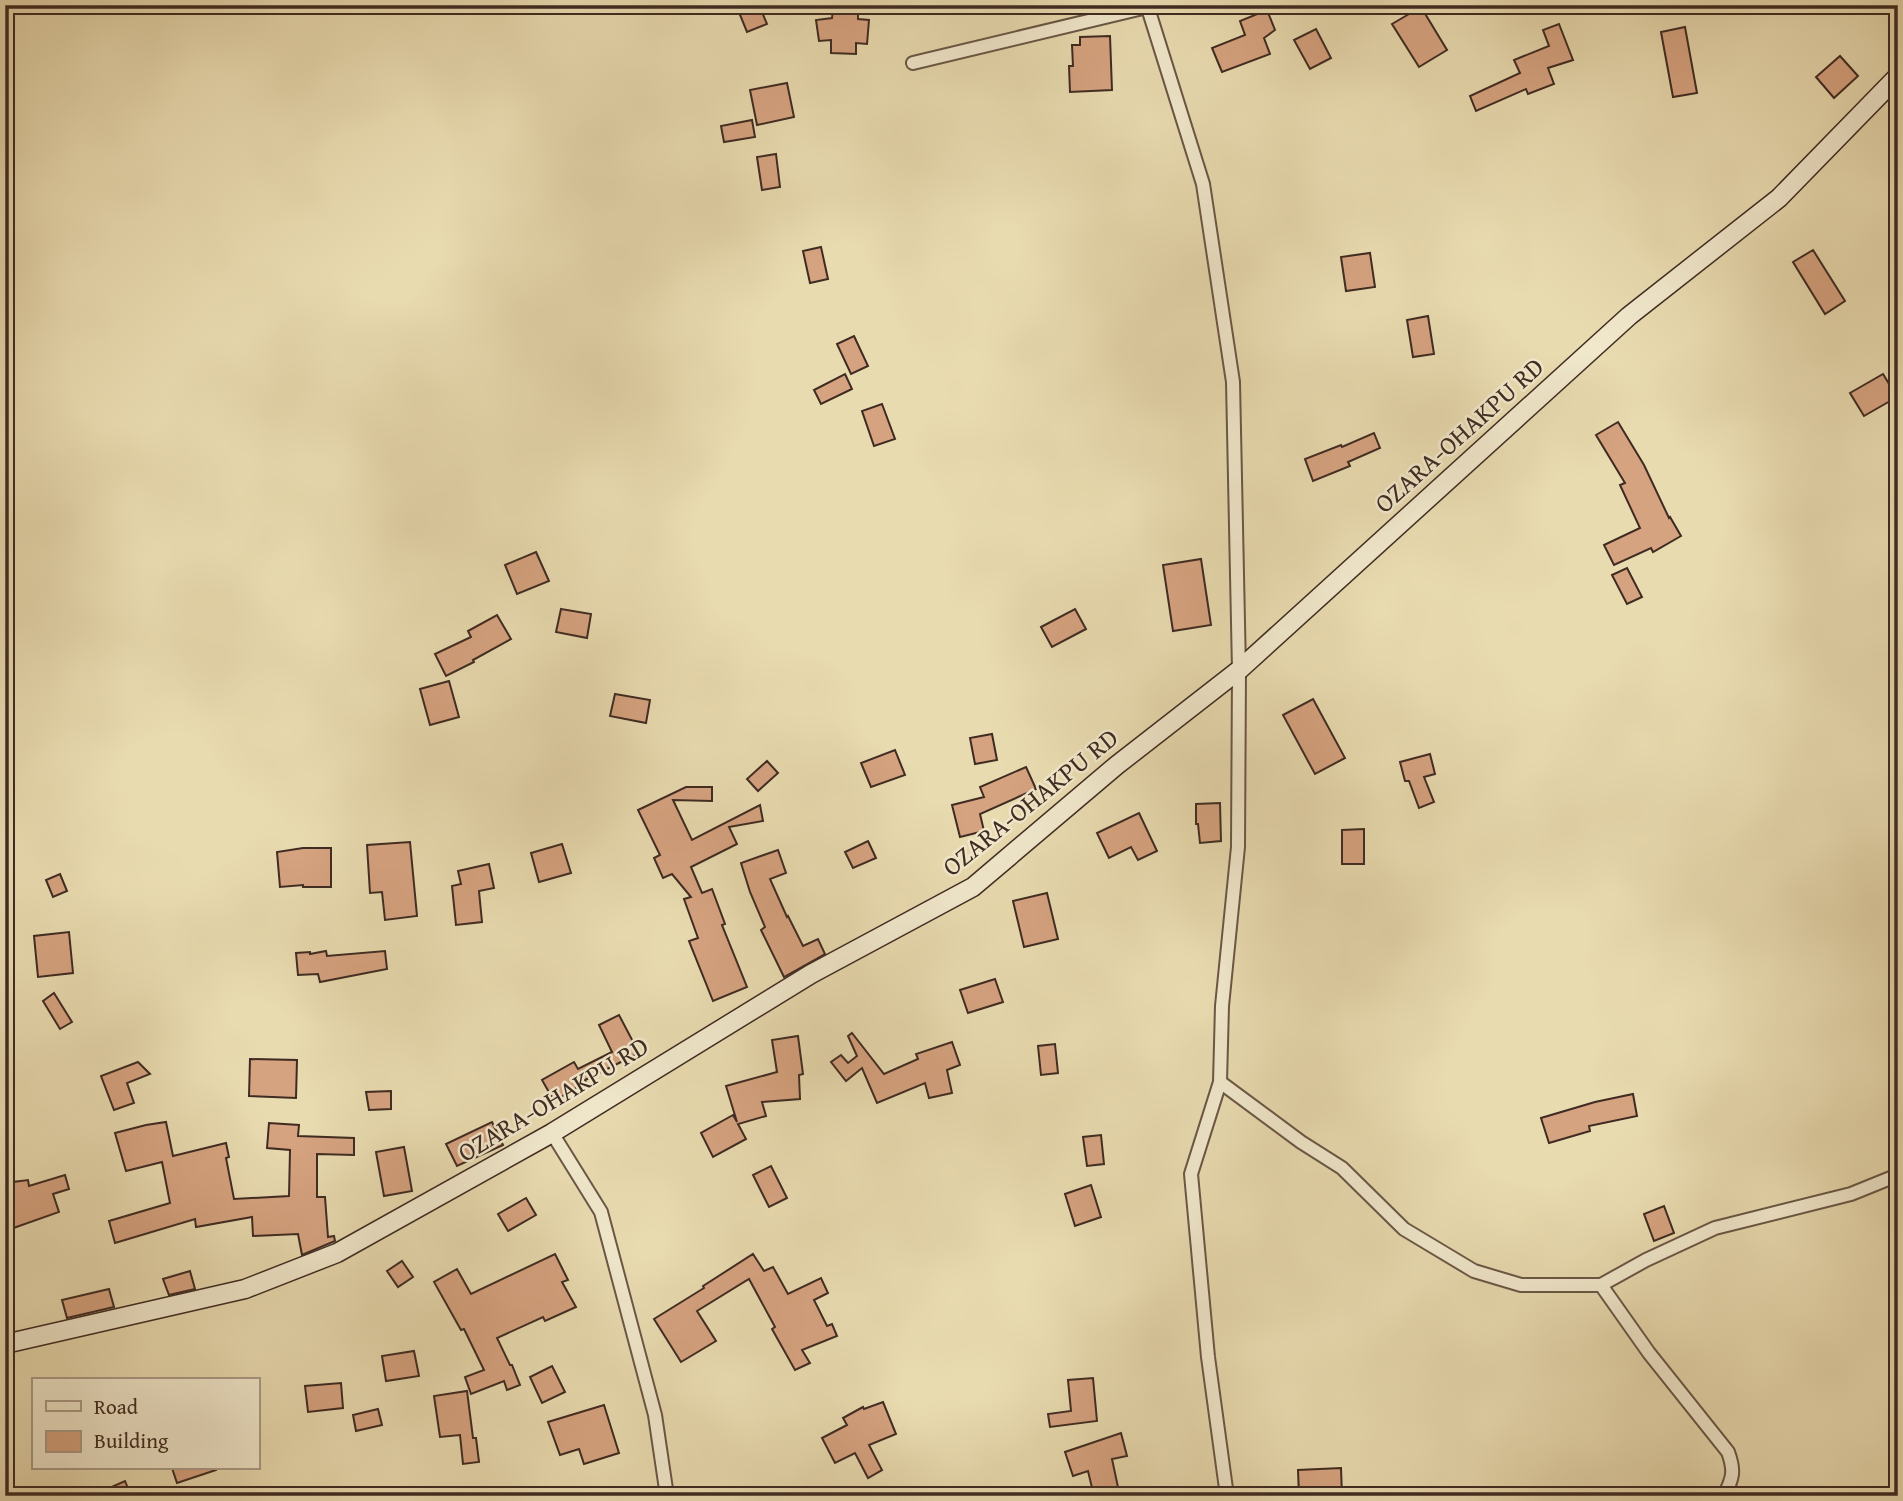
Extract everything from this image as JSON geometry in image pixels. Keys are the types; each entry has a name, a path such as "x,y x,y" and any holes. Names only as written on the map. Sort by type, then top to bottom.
{"main road":[{"name":"OZARA-OHAKPU RD","path":"5,1343 245,1289 337,1253 552,1133 811,974 973,887 1117,765 1239,670 1629,316 1779,198 1898,76"}],"street":[{"path":"913,63 1147,6 1203,184 1233,382 1239,670 1238,847 1222,1006 1220,1082 1191,1174 1208,1357 1227,1496"},
{"path":"1220,1082 1301,1142 1342,1168 1404,1229 1474,1271 1521,1284 1601,1285 1646,1260 1715,1228 1852,1194 1898,1175"},
{"path":"552,1133 601,1212 655,1415 667,1496"},
{"path":"1601,1285 1649,1353 1728,1452 1733,1464 1732,1480 1724,1496"}],"building":[{"path":"736,5 759,5 767,24 747,32"},
{"path":"1421,7 1447,50 1419,67 1392,24"},
{"path":"833,10 858,11 858,19 869,20 867,44 856,43 856,54 831,53 831,40 819,41 816,20 832,18"},
{"path":"1267,10 1275,30 1264,38 1270,54 1222,72 1212,48 1245,35 1240,21"},
{"path":"1559,24 1573,60 1548,68 1554,84 1528,94 1526,89 1476,111 1470,96 1520,73 1514,60 1549,46 1543,30"},
{"path":"1685,27 1697,93 1673,97 1661,32"},
{"path":"1316,29 1331,58 1310,69 1294,40"},
{"path":"1110,36 1112,90 1070,92 1069,66 1073,66 1072,45 1080,45 1080,37"},
{"path":"1840,56 1858,76 1834,98 1816,77"},
{"path":"787,83 794,117 757,125 750,90"},
{"path":"752,120 755,137 724,142 721,126"},
{"path":"776,154 780,187 762,190 757,157"},
{"path":"821,247 828,279 810,283 803,251"},
{"path":"1813,250 1845,301 1825,314 1793,262"},
{"path":"1370,253 1375,287 1346,291 1341,257"},
{"path":"1428,316 1434,354 1413,357 1407,320"},
{"path":"854,336 868,366 851,374 837,344"},
{"path":"845,374 852,389 821,404 814,390"},
{"path":"1883,374 1897,397 1864,416 1850,393"},
{"path":"882,404 895,439 874,446 862,411"},
{"path":"1618,422 1681,536 1653,552 1651,548 1614,565 1604,545 1640,528 1620,485 1625,483 1596,435"},
{"path":"1374,433 1380,448 1348,462 1350,466 1313,481 1305,459"},
{"path":"536,552 549,581 517,594 505,565"},
{"path":"1201,559 1211,625 1173,631 1163,565"},
{"path":"1627,568 1642,597 1627,604 1612,575"},
{"path":"561,609 591,614 587,638 556,632"},
{"path":"1075,609 1086,629 1052,647 1041,627"},
{"path":"497,615 511,639 446,676 435,654 471,637 468,631"},
{"path":"449,681 459,717 430,725 420,689"},
{"path":"615,694 650,700 646,723 610,716"},
{"path":"1313,699 1345,758 1315,774 1283,715"},
{"path":"992,734 997,760 975,764 970,738"},
{"path":"895,750 905,775 871,787 861,763"},
{"path":"1430,754 1435,774 1424,777 1434,802 1419,808 1409,781 1405,781 1400,762"},
{"path":"767,761 778,773 758,791 747,779"},
{"path":"1026,767 1036,789 980,814 984,831 960,837 952,805 984,797 980,787"},
{"path":"686,787 712,787 712,801 673,800 692,840 760,805 763,821 729,827 737,844 691,867 702,893 712,889 725,924 722,925 747,987 713,1001 689,941 698,938 684,899 691,897 672,874 663,878 654,858 660,855 638,810"},
{"path":"1220,803 1221,841 1200,843 1196,804"},
{"path":"1139,813 1157,851 1138,860 1131,847 1109,858 1097,833"},
{"path":"1364,829 1364,864 1342,864 1342,830"},
{"path":"868,841 876,858 853,868 845,852"},
{"path":"410,842 417,916 385,920 382,892 370,893 367,845"},
{"path":"562,844 571,873 539,882 531,853"},
{"path":"331,848 331,887 280,887 277,852"},
{"path":"778,850 786,873 770,879 787,917 803,946 818,939 825,954 784,977 761,930 765,927 741,863"},
{"path":"489,864 494,888 479,891 482,922 456,925 452,886 461,884 458,871"},
{"path":"60,874 67,891 53,897 46,880"},
{"path":"1047,893 1058,939 1024,947 1013,901"},
{"path":"69,932 73,973 38,977 34,936"},
{"path":"326,951 327,956 385,951 387,969 320,982 318,974 298,975 296,953"},
{"path":"995,979 1003,1002 968,1013 960,990"},
{"path":"54,993 72,1022 60,1029 43,1001"},
{"path":"619,1015 639,1053 585,1080 586,1082 554,1101 542,1080 574,1062 578,1069 612,1052 599,1025"},
{"path":"852,1033 884,1074 918,1059 916,1054 952,1042 960,1065 947,1070 952,1093 929,1098 925,1083 877,1103 862,1068 846,1081 831,1062 841,1055 848,1063 857,1056 848,1036"},
{"path":"798,1036 803,1074 799,1075 800,1099 762,1102 766,1116 738,1124 746,1139 713,1157 701,1133 733,1115 737,1122 726,1086 777,1072 772,1040"},
{"path":"1055,1044 1058,1073 1041,1075 1038,1046"},
{"path":"250,1059 297,1060 296,1098 249,1096"},
{"path":"138,1062 150,1074 127,1083 134,1103 114,1110 101,1076"},
{"path":"391,1091 391,1109 369,1110 366,1092"},
{"path":"1633,1094 1637,1116 1589,1126 1590,1131 1549,1143 1541,1118"},
{"path":"166,1122 173,1156 226,1143 229,1157 226,1158 234,1199 289,1196 290,1150 267,1148 269,1123 299,1125 298,1136 354,1138 354,1155 317,1154 317,1197 325,1197 328,1237 334,1236 335,1241 302,1255 298,1234 253,1236 252,1217 196,1227 195,1219 115,1243 109,1221 170,1203 162,1162 126,1171 115,1133"},
{"path":"492,1122 503,1145 457,1166 446,1144"},
{"path":"1101,1135 1104,1164 1087,1166 1083,1137"},
{"path":"404,1147 412,1191 384,1196 376,1152"},
{"path":"771,1166 787,1198 769,1207 753,1175"},
{"path":"65,1175 69,1189 53,1194 59,1212 5,1231 5,1183 28,1180 29,1186"},
{"path":"1091,1185 1101,1217 1075,1226 1065,1194"},
{"path":"526,1198 536,1215 508,1231 498,1214"},
{"path":"1664,1206 1674,1233 1654,1241 1644,1214"},
{"path":"555,1254 568,1280 562,1282 576,1307 545,1321 543,1317 497,1338 520,1385 507,1390 504,1381 471,1394 465,1377 484,1370 464,1329 461,1330 434,1282 457,1269 471,1294"},
{"path":"753,1254 764,1271 773,1267 788,1294 821,1278 828,1293 814,1300 827,1326 832,1324 837,1336 802,1350 810,1363 795,1370 749,1279 697,1311 716,1341 681,1362 654,1319"},
{"path":"402,1261 413,1277 398,1287 387,1271"},
{"path":"190,1271 195,1289 169,1295 163,1279"},
{"path":"109,1289 114,1307 67,1318 62,1300"},
{"path":"414,1351 419,1376 386,1381 382,1356"},
{"path":"552,1366 565,1392 542,1403 530,1377"},
{"path":"1093,1378 1097,1421 1050,1427 1048,1414 1071,1411 1068,1380"},
{"path":"341,1383 343,1408 308,1412 305,1386"},
{"path":"467,1391 479,1462 463,1464 460,1435 440,1437 434,1396"},
{"path":"883,1402 896,1434 869,1445 882,1470 868,1478 855,1453 835,1463 822,1438 847,1425 843,1418 863,1407 864,1409"},
{"path":"604,1405 619,1453 584,1464 579,1449 560,1455 548,1422"},
{"path":"378,1409 382,1425 356,1431 353,1415"},
{"path":"1121,1433 1127,1456 1112,1459 1119,1492 1094,1496 1088,1471 1073,1476 1065,1452"},
{"path":"1341,1468 1342,1496 1299,1496 1298,1470"},
{"path":"173,1470 216,1470 177,1483"},
{"path":"125,1481 131,1496 91,1496"}]}
